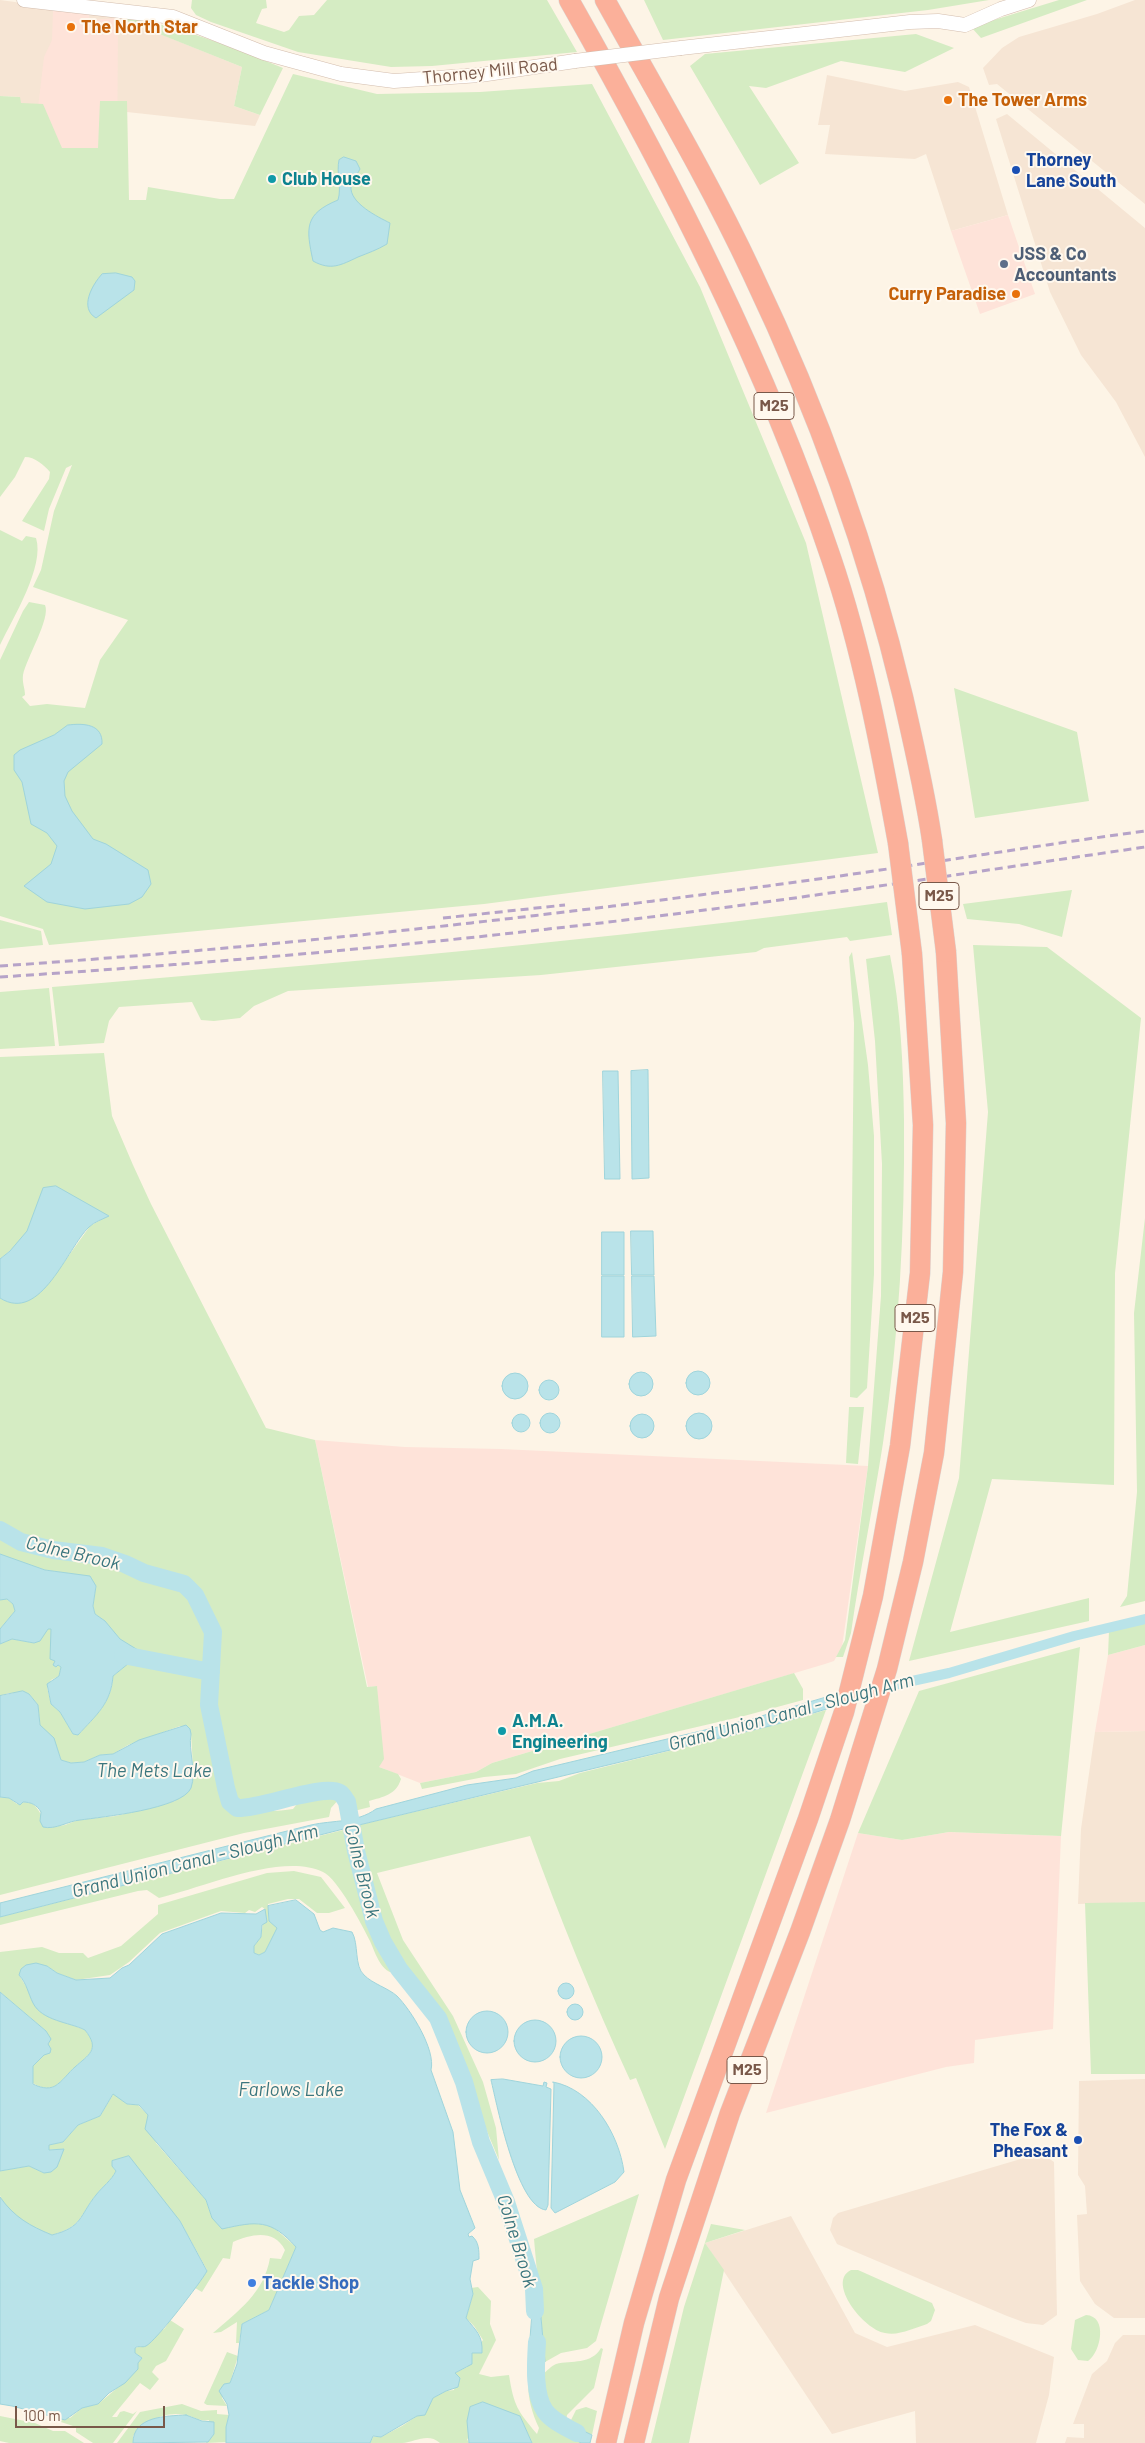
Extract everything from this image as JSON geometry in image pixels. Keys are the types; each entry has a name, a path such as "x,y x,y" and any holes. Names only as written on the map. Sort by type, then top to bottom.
{"highway":[{"name":"M25","path":"569,0 698,238 726,296 791,446 832,560 856,647 887,781 898,843 912,954 923,1125 920,1273 900,1446 873,1596 854,1676 844,1712 808,1819 676,2180 634,2323 606,2443"},
{"name":"M25","path":"605,0 697,164 752,271 828,450 858,535 888,635 924,788 946,952 956,1123 953,1272 934,1453 913,1562 887,1669 878,1702 800,1932 730,2113 669,2298 634,2443"}],"street":[{"name":"Thorney Mill Road","path":"24,0 173,17 264,53 341,74 394,81 480,75 575,61 910,22 938,21 965,26 1001,9 1029,0"}],"shaded area":[{"path":"0,0 127,17 128,21 242,67 234,106 260,115 255,126 127,112 126,101 98,148 20,103 20,97 0,96"},
{"path":"1135,0 1145,0 1145,204 997,84 989,85 983,68 1002,48 1019,37 1097,14"},
{"path":"53,11 88,11 90,20 118,18 117,195 82,195 38,108 44,57 52,40"},
{"path":"827,75 905,91 958,82 969,87 1008,215 951,231 926,154 915,159 825,154 830,125 818,125"},
{"path":"1007,114 1145,228 1145,457 1116,402 1081,355 1050,292 996,119"},
{"path":"1008,215 1035,294 980,314 951,231"},
{"path":"315,1440 405,1447 501,1449 868,1466 842,1647 834,1661 492,1763 476,1772 420,1783 379,1767 377,1686 368,1687"},
{"path":"1145,1645 1145,1731 1095,1732 1108,1655"},
{"path":"1145,1731 1145,1902 1078,1904 1081,1829 1095,1732"},
{"path":"949,1832 1061,1836 1053,2029 975,2040 974,2063 946,2067 766,2113 858,1833 902,1840"},
{"path":"1145,2079 1145,2318 1114,2318 1095,2304 1080,2281 1077,2215 1087,2214 1085,2186 1078,2175 1079,2081"},
{"path":"1041,2153 1054,2162 1057,2315 1043,2325 1026,2323 1007,2316 837,2244 830,2230 833,2218 838,2213"},
{"path":"791,2216 855,2333 887,2347 975,2325 1054,2357 1049,2395 1036,2443 916,2443 915,2411 832,2434 705,2243"},
{"path":"1123,2335 1145,2335 1145,2443 1065,2443 1067,2437 1084,2438 1084,2424 1073,2424 1092,2374 1107,2361 1115,2343"}],"green space":[{"path":"192,0 266,0 267,8 262,9 256,23 284,32 289,30 299,16 314,15 327,0 547,0 577,52 432,66 391,67 298,52 196,15 191,8"},
{"path":"644,0 989,0 928,10 663,40"},
{"path":"1059,0 1087,0 981,38 971,27"},
{"path":"127,17 187,32 226,45 283,68 260,115 234,106 242,67 127,21"},
{"path":"916,34 954,48 905,72 841,61 766,88 749,86 799,163 760,185 690,66 705,54"},
{"path":"293,74 377,94 480,92 592,84 700,287 806,543 878,853 484,904 49,945 43,929 0,916 0,660 29,602 45,605 45,619 23,675 25,695 22,697 30,706 47,704 85,708 100,660 128,620 33,587 41,570 54,511 72,465 66,468 49,509 44,531 22,521 49,479 50,472 42,464 32,458 25,457 15,477 0,497 0,96 20,97 21,103 43,104 62,148 98,148 100,101 127,101 129,200 146,200 148,187 220,199 234,199"},
{"path":"0,530 22,541 26,536 36,538 38,550 32,577 26,592 0,645"},
{"path":"954,688 1077,732 1089,801 975,818"},
{"path":"1072,890 1062,937 1019,924 967,919 963,904"},
{"path":"887,902 892,935 850,941 847,937 764,948 756,952 541,975 288,991 254,1006 240,1018 214,1021 201,1020 192,1002 119,1007 109,1021 104,1043 59,1046 52,987 575,940"},
{"path":"0,920 41,931 43,945 0,949"},
{"path":"973,945 1047,947 1141,1018 1115,1273 1114,1485 992,1479 950,1632 1089,1598 1089,1621 909,1661 959,1478 988,1112"},
{"path":"852,952 868,1065 874,1136 874,1274 867,1388 857,1398 850,1397 854,1023 849,957"},
{"path":"890,955 901,1037 904,1120 902,1241 897,1322 889,1403 851,1633 843,1657 836,1657 845,1640 868,1466 881,1296 882,1164 875,1041 866,959"},
{"path":"49,988 55,1046 0,1049 0,992"},
{"path":"104,1053 112,1116 133,1165 151,1204 266,1428 315,1440 367,1687 377,1686 384,1759 379,1767 398,1774 401,1779 396,1789 392,1792 369,1801 370,1807 354,1811 349,1794 336,1790 322,1789 294,1794 252,1806 238,1807 231,1800 210,1705 215,1654 215,1632 196,1594 185,1583 143,1571 101,1554 52,1548 21,1540 0,1528 0,1298 3,1300 52,1279 90,1226 109,1215 30,1234 0,1259 0,1057"},
{"path":"1145,1218 1145,1601 1120,1607 1127,1596 1137,1492 1134,1313"},
{"path":"849,1407 864,1407 858,1464 846,1463"},
{"path":"0,1532 21,1544 100,1558 124,1565 143,1575 183,1586 193,1596 211,1632 212,1653 209,1669 145,1654 126,1644 95,1614 93,1606 96,1586 73,1574 45,1570 3,1556 0,1554"},
{"path":"5,1598 13,1604 15,1611 0,1629 0,1600"},
{"path":"1145,1622 1145,1645 1108,1655 1109,1631"},
{"path":"48,1629 51,1629 51,1659 55,1661 56,1667 58,1665 61,1667 59,1676 51,1680 47,1687 51,1704 60,1712 73,1734 78,1735 96,1715 110,1694 113,1676 129,1663 148,1661 208,1674 207,1705 209,1722 228,1804 237,1811 287,1810 293,1809 303,1800 315,1795 321,1794 340,1798 331,1808 329,1817 244,1833 0,1895 0,1797 9,1798 17,1804 24,1802 33,1805 40,1812 47,1828 65,1825 78,1820 116,1816 175,1801 193,1767 191,1734 180,1726 128,1745 113,1754 100,1755 84,1762 71,1763 61,1760 57,1748 40,1725 38,1705 29,1694 9,1693 0,1696 0,1644 12,1639 34,1643"},
{"path":"1080,1647 1061,1836 949,1832 902,1840 858,1833 919,1691"},
{"path":"794,1673 803,1689 803,1700 744,1716 560,1759 516,1774 484,1777 422,1789 420,1783 476,1772 492,1763"},
{"path":"826,1710 665,2149 636,2078 630,2080 603,2019 565,1928 530,1836 377,1873 403,1940 453,2016 483,2082 496,2128 499,2160 439,2017 400,1967 384,1941 375,1921 366,1886 359,1825 537,1783 559,1781 580,1773 774,1725"},
{"path":"343,1830 366,1908 396,1971 393,1973 381,1964 356,1914 336,1883 323,1872 306,1867 286,1866 264,1869 159,1898 147,1890 138,1891 0,1925 0,1917"},
{"path":"294,1871 321,1877 345,1908 329,1913 317,1913 299,1899 288,1899 268,1904 269,1921 278,1928 265,1952 259,1955 254,1953 254,1946 261,1937 265,1909 262,1907 255,1912 249,1910 245,1913 221,1911 160,1933 129,1962 110,1975 76,1980 57,1973 47,1966 19,1975 30,1993 64,2022 85,2030 92,2043 91,2052 58,2084 47,2088 33,2083 33,2066 44,2055 50,2039 46,2031 0,1992 0,1952 42,1947 59,1953 83,1953 88,1958 121,1946 158,1914 158,1905 267,1873"},
{"path":"1145,1902 1145,2074 1091,2074 1085,1903"},
{"path":"114,2093 127,2104 138,2105 148,2115 156,2143 206,2200 212,2218 231,2227 250,2222 272,2226 296,2247 269,2310 242,2324 239,2343 236,2343 237,2322 221,2332 213,2333 240,2309 256,2291 267,2270 270,2258 281,2259 285,2250 275,2239 269,2236 255,2235 233,2242 230,2259 223,2258 202,2292 195,2288 207,2270 180,2221 112,2166 116,2171 114,2175 90,2202 79,2220 62,2232 52,2235 37,2229 21,2221 7,2210 2,2203 0,2171 29,2166 44,2173 57,2149 48,2150 49,2145 63,2142 78,2125 100,2116"},
{"path":"639,2194 596,2341 587,2348 561,2353 545,2362 534,2239"},
{"path":"711,2224 745,2230 705,2243 724,2270 689,2443 651,2443 684,2307"},
{"path":"851,2270 858,2270 932,2303 935,2310 931,2321 901,2333 890,2334 876,2330 858,2315 845,2294 844,2276"},
{"path":"478,2287 491,2301 490,2324 496,2340 479,2374 491,2377 509,2375 517,2407 537,2434 539,2428 532,2411 529,2394 528,2382 531,2381 536,2404 551,2427 581,2443 532,2443 520,2416 467,2439 469,2443 440,2443 431,2438 421,2438 402,2443 370,2443 373,2437 381,2437 417,2416 433,2398 446,2391 454,2390 457,2377 455,2373 467,2367 472,2353 483,2340 466,2318 473,2294 471,2288"},
{"path":"1086,2315 1093,2317 1100,2328 1099,2343 1093,2356 1088,2361 1078,2360 1071,2349 1075,2320"},
{"path":"170,2320 184,2329 166,2361 156,2366 152,2372 159,2379 150,2390 140,2383 112,2417 117,2417 120,2412 124,2411 133,2414 137,2411 113,2443 93,2443 76,2432 76,2427 58,2421 58,2418 70,2418 82,2408 98,2404 122,2384 142,2358 135,2353 135,2348 142,2346 165,2328"},
{"path":"601,2348 603,2349 594,2388 567,2415 566,2423 551,2408 545,2396 543,2374 556,2364 581,2361 592,2357"},
{"path":"227,2352 238,2356 230,2383 222,2398 227,2406 207,2405 204,2403"},
{"path":"182,2404 201,2411 217,2410 217,2414 229,2415 226,2427 228,2442 206,2443 209,2420 170,2414 157,2418 145,2425 133,2436 133,2443 117,2443 140,2412"},
{"path":"586,2407 597,2411 592,2435 569,2424 576,2410"},
{"path":"0,2416 35,2423 53,2431 65,2431 84,2443 9,2443 0,2441"}],"water":[{"path":"344,157 356,161 360,169 351,186 352,192 359,204 390,223 387,244 336,266 325,266 313,261 309,240 310,223 319,211 338,200 338,165 339,160"},
{"path":"116,273 132,277 135,281 134,290 96,318 88,308 91,290 102,274"},
{"path":"80,724 91,726 99,732 102,744 68,772 64,781 65,796 72,811 93,839 106,844 148,870 151,884 142,897 129,904 85,909 47,902 24,886 51,864 57,846 47,833 31,824 22,782 14,770 14,755 20,750 54,735 68,725"},
{"path":"648,1070 649,1178 632,1179 631,1071"},
{"path":"603,1071 618,1071 620,1179 605,1179"},
{"path":"56,1186 109,1216 89,1227 52,1280 40,1292 28,1301 15,1303 0,1298 0,1259 10,1251 27,1231 43,1188"},
{"path":"631,1231 653,1231 654,1275 632,1275"},
{"path":"602,1232 624,1232 624,1275 602,1275"},
{"path":"602,1276 624,1276 624,1337 602,1337"},
{"path":"632,1276 654,1276 656,1336 633,1337"},
{"path":"698,1371 707,1374 710,1383 707,1392 698,1395 689,1392 686,1383 689,1374"},
{"path":"641,1372 650,1375 653,1384 650,1393 641,1396 632,1393 629,1384 632,1375"},
{"path":"515,1373 524,1377 528,1386 524,1395 515,1399 506,1395 502,1386 506,1377"},
{"path":"545,1380 553,1380 559,1386 559,1394 553,1400 545,1400 539,1394 539,1386"},
{"path":"550,1413 557,1416 560,1423 557,1430 550,1433 543,1430 540,1423 543,1416"},
{"path":"699,1413 708,1417 712,1426 708,1435 699,1439 690,1435 686,1426 690,1417"},
{"path":"517,1414 525,1414 530,1419 528,1430 517,1432 512,1427 512,1419"},
{"path":"642,1414 647,1415 653,1421 653,1431 647,1437 642,1438 637,1437 631,1431 630,1426 631,1421 637,1415"},
{"name":"The Mets Lake","path":"0,1554 45,1570 90,1576 96,1586 93,1606 95,1614 105,1621 120,1639 146,1655 148,1661 129,1663 113,1676 112,1686 106,1702 78,1735 73,1734 60,1712 51,1704 47,1684 59,1676 61,1667 53,1665 55,1661 50,1659 51,1629 48,1629 40,1641 34,1643 12,1639 0,1644 0,1629 15,1611 13,1604 7,1599 0,1600"},
{"path":"882,1681 879,1693 774,1725 359,1825 0,1917 0,1903 311,1825 361,1817 376,1809 467,1785 516,1778 533,1771 751,1719"},
{"name":"The Mets Lake","path":"23,1691 29,1694 38,1705 40,1725 54,1738 61,1760 71,1763 84,1762 100,1755 113,1754 139,1740 186,1725 190,1729 191,1734 193,1781 191,1788 185,1795 158,1807 75,1821 48,1828 43,1827 40,1821 41,1812 36,1806 23,1802 20,1805 9,1798 0,1797 0,1696"},
{"name":"Farlows Lake","path":"296,1900 314,1914 320,1930 323,1932 333,1928 352,1932 361,1971 403,2002 421,2031 430,2052 431,2070 453,2132 460,2190 475,2228 468,2234 469,2237 472,2236 474,2238 479,2249 479,2259 473,2261 470,2279 473,2294 466,2318 480,2337 482,2353 472,2353 472,2364 455,2373 460,2378 458,2387 433,2398 425,2415 417,2416 381,2437 373,2436 370,2443 226,2443 226,2427 229,2415 227,2404 219,2391 224,2384 230,2383 237,2364 242,2324 269,2310 296,2247 279,2231 263,2224 245,2224 222,2229 212,2218 206,2200 145,2129 148,2115 139,2105 127,2104 113,2094 100,2116 78,2125 63,2142 49,2145 49,2150 64,2149 57,2167 51,2172 44,2173 29,2166 0,2171 0,1992 46,2031 51,2039 48,2044 51,2049 50,2053 44,2055 33,2066 33,2084 47,2088 55,2086 91,2052 92,2047 90,2037 85,2030 49,2017 37,2009 19,1975 21,1969 26,1965 36,1963 47,1966 57,1973 76,1980 110,1978 129,1965 162,1934 221,1913 256,1914 265,1909 267,1922 262,1925 261,1937 254,1946 254,1953 259,1955 265,1952 277,1928 269,1921 268,1906"},
{"path":"566,1983 574,1991 566,1999 558,1991"},
{"path":"575,2004 583,2012 575,2020 567,2012"},
{"path":"487,2011 502,2017 508,2032 502,2047 487,2053 472,2047 466,2032 472,2017"},
{"path":"535,2020 550,2026 556,2041 550,2056 535,2062 520,2056 514,2041 520,2026"},
{"path":"577,2036 585,2036 596,2042 602,2057 596,2072 585,2078 577,2078 566,2072 560,2061 560,2053 566,2042"},
{"path":"503,2079 543,2086 544,2082 547,2083 546,2087 551,2089 548,2205 546,2210 536,2205 526,2192 510,2153 491,2080"},
{"path":"553,2082 567,2086 580,2094 601,2115 616,2143 624,2172 615,2182 555,2213 551,2208"},
{"path":"129,2156 180,2221 207,2271 159,2334 146,2346 135,2348 135,2353 142,2358 138,2363 138,2369 125,2383 109,2393 98,2404 82,2408 65,2420 0,2404 0,2197 11,2210 37,2228 52,2235 62,2232 79,2220 90,2202 114,2175 116,2171 112,2166 112,2161"},
{"path":"534,2289 540,2306 545,2362 530,2370 529,2352"},
{"path":"543,2374 545,2396 551,2408 566,2423 565,2434 557,2430 545,2418 535,2397 531,2381"},
{"path":"483,2402 520,2416 532,2443 469,2443 467,2421 470,2407"},
{"path":"186,2415 202,2421 214,2422 214,2434 208,2442 133,2443 134,2434 138,2427 144,2423 160,2417"},
{"path":"569,2424 592,2435 590,2443 581,2443 567,2435"}],"pier":[{"path":"882,1679 880,1695 828,1711 833,1693"}],"waterway":[{"name":"Colne Brook","path":"0,1530 21,1542 53,1550 102,1556 144,1573 184,1584 195,1595 213,1632 209,1705 226,1788 230,1802 237,1808 261,1805 320,1791 332,1791 340,1793 344,1797 347,1802 356,1851 374,1921 383,1942 399,1969 438,2018 464,2082 481,2142 506,2202 534,2289 535,2311"},
{"name":"Grand Union Canal - Slough Arm","path":"880,1688 949,1673 1074,1636 1145,1619"},
{"path":"123,1655 211,1672"},
{"name":"Colne Brook","path":"537,2342 536,2377 541,2404 551,2418 577,2433"}],"railway":[{"path":"0,966 297,941 592,909 789,883 1145,831"},
{"path":"0,977 274,956 548,929 772,901 1145,847"},
{"path":"443,918 565,905"}],"place":[{"name":"The North Star","path":"71,27"},
{"name":"The Tower Arms","path":"948,100"},
{"name":"Thorney Lane South","path":"1016,170"},
{"name":"Club House","path":"272,179"},
{"name":"JSS & Co Accountants","path":"1004,264"},
{"name":"Curry Paradise","path":"1016,294"},
{"name":"A.M.A. Engineering","path":"502,1731"},
{"name":"The Fox & Pheasant","path":"1078,2140"},
{"name":"Tackle Shop","path":"252,2283"}]}
